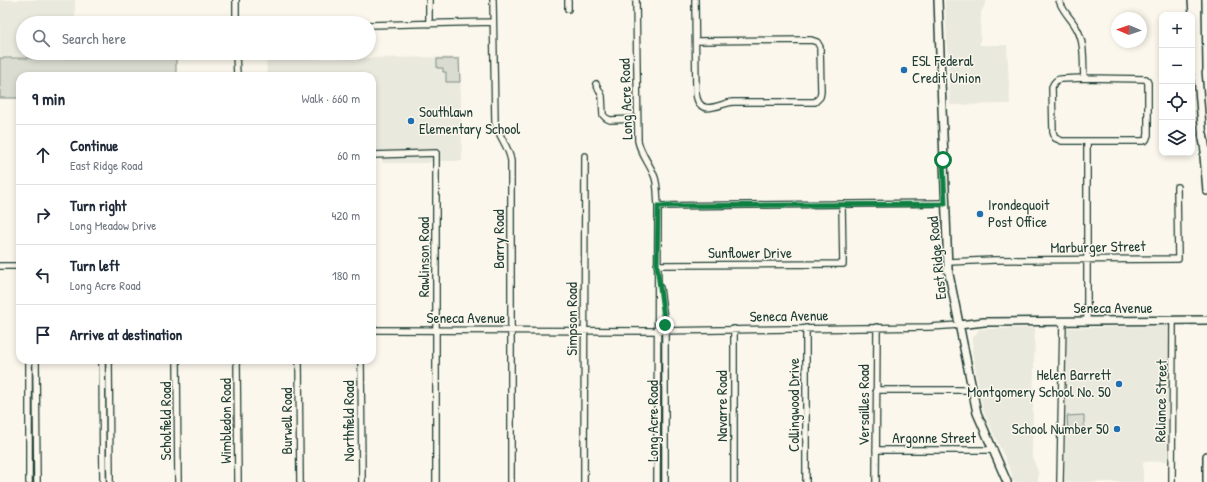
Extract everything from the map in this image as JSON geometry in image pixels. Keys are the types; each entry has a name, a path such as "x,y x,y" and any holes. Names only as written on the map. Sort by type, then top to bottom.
{"highway":[{"path":"1197,0 1198,69"},
{"path":"1203,134 1207,161"}],"main road":[{"name":"East Ridge Road","path":"938,0 948,262 978,417 1007,482"},
{"path":"1192,0 1207,192"},
{"name":"Seneca Avenue","path":"959,325 984,322 1207,320"},
{"path":"1207,456 1207,482"}],"street":[{"path":"236,0 236,16"},
{"path":"429,0 429,24"},
{"name":"Barry Road","path":"493,0 495,122 500,136 509,152 511,161 511,482"},
{"path":"568,0 568,9"},
{"name":"Long Acre Road","path":"636,0 637,119 639,147 655,176 658,206 657,266 661,331 665,482"},
{"path":"695,0 696,93 698,100 702,105 712,108 727,102 815,102 820,97 820,47 817,42 811,40 696,41"},
{"path":"1059,0 1081,37 1084,78"},
{"path":"376,25 493,22"},
{"path":"236,60 237,72"},
{"path":"1061,78 1084,78 1146,79 1148,83 1148,135 1146,140 1059,141 1055,138 1053,132 1052,87 1057,80 1061,78"},
{"path":"596,84 602,96 603,115 606,118 610,120 637,119"},
{"path":"1087,141 1087,321"},
{"name":"Rawlinson Road","path":"376,155 436,153 436,482"},
{"name":"Simpson Road","path":"584,482 585,156"},
{"name":"Marburger Street","path":"948,262 994,260 1178,259 1177,187"},
{"path":"658,206 945,204"},
{"name":"Sunflower Drive","path":"657,266 843,264 842,205"},
{"path":"0,266 16,266"},
{"name":"Reliance Street","path":"1172,482 1173,320"},
{"path":"1060,482 1063,321"},
{"name":"Seneca Avenue","path":"376,330 661,331 959,325"},
{"name":"Versailles Road","path":"876,327 876,482"},
{"name":"Collingwood Drive","path":"806,328 806,482"},
{"name":"Navarre Road","path":"734,329 734,482"},
{"name":"Long Acre Road","path":"657,482 661,331"},
{"path":"29,364 29,482"},
{"path":"36,364 37,482"},
{"path":"102,364 103,482"},
{"path":"110,364 110,482"},
{"name":"Scholfield Road","path":"177,364 178,482"},
{"name":"Wimbledon Road","path":"238,364 238,482"},
{"name":"Burwell Road","path":"299,364 300,482"},
{"name":"Northfield Road","path":"361,364 362,482"},
{"path":"876,390 972,390"},
{"path":"29,394 36,393"},
{"path":"102,401 110,401"},
{"name":"Argonne Street","path":"876,450 992,450"}],"shaded area":[{"path":"0,0 75,0 75,16 16,16 16,57 0,57"},
{"path":"945,0 987,0 981,13 980,45 1007,45 1010,104 950,105"},
{"path":"460,57 462,161 382,163 382,152 376,152 376,72 267,72 266,60 376,60 376,58"},
{"path":"0,58 16,58 16,60 176,60 176,72 16,72 16,98 0,98"},
{"path":"437,59 459,59 460,82 446,82 446,72 443,72 443,68 437,68"},
{"name":"School Number 50","path":"1169,326 1167,461 1143,462 1143,482 1065,482 1067,328"},
{"path":"1035,328 1032,456 1038,472 1038,482 1011,482 1012,474 983,410 972,351 973,338 979,329"},
{"path":"660,334 662,335 663,482 659,482"},
{"path":"32,396 34,396 35,482 31,482"},
{"path":"1084,415 1084,432 1068,432 1067,416"}],"place":[{"name":"ESL Federal Credit Union","path":"904,70"},
{"name":"Southlawn Elementary School","path":"411,121"},
{"name":"Irondequoit Post Office","path":"980,214"},
{"name":"Helen Barrett Montgomery School No. 50","path":"1119,384"},
{"name":"School Number 50","path":"1117,429"}],"route":[{"path":"665,325 657,266 658,206 945,204 943,160"}]}
